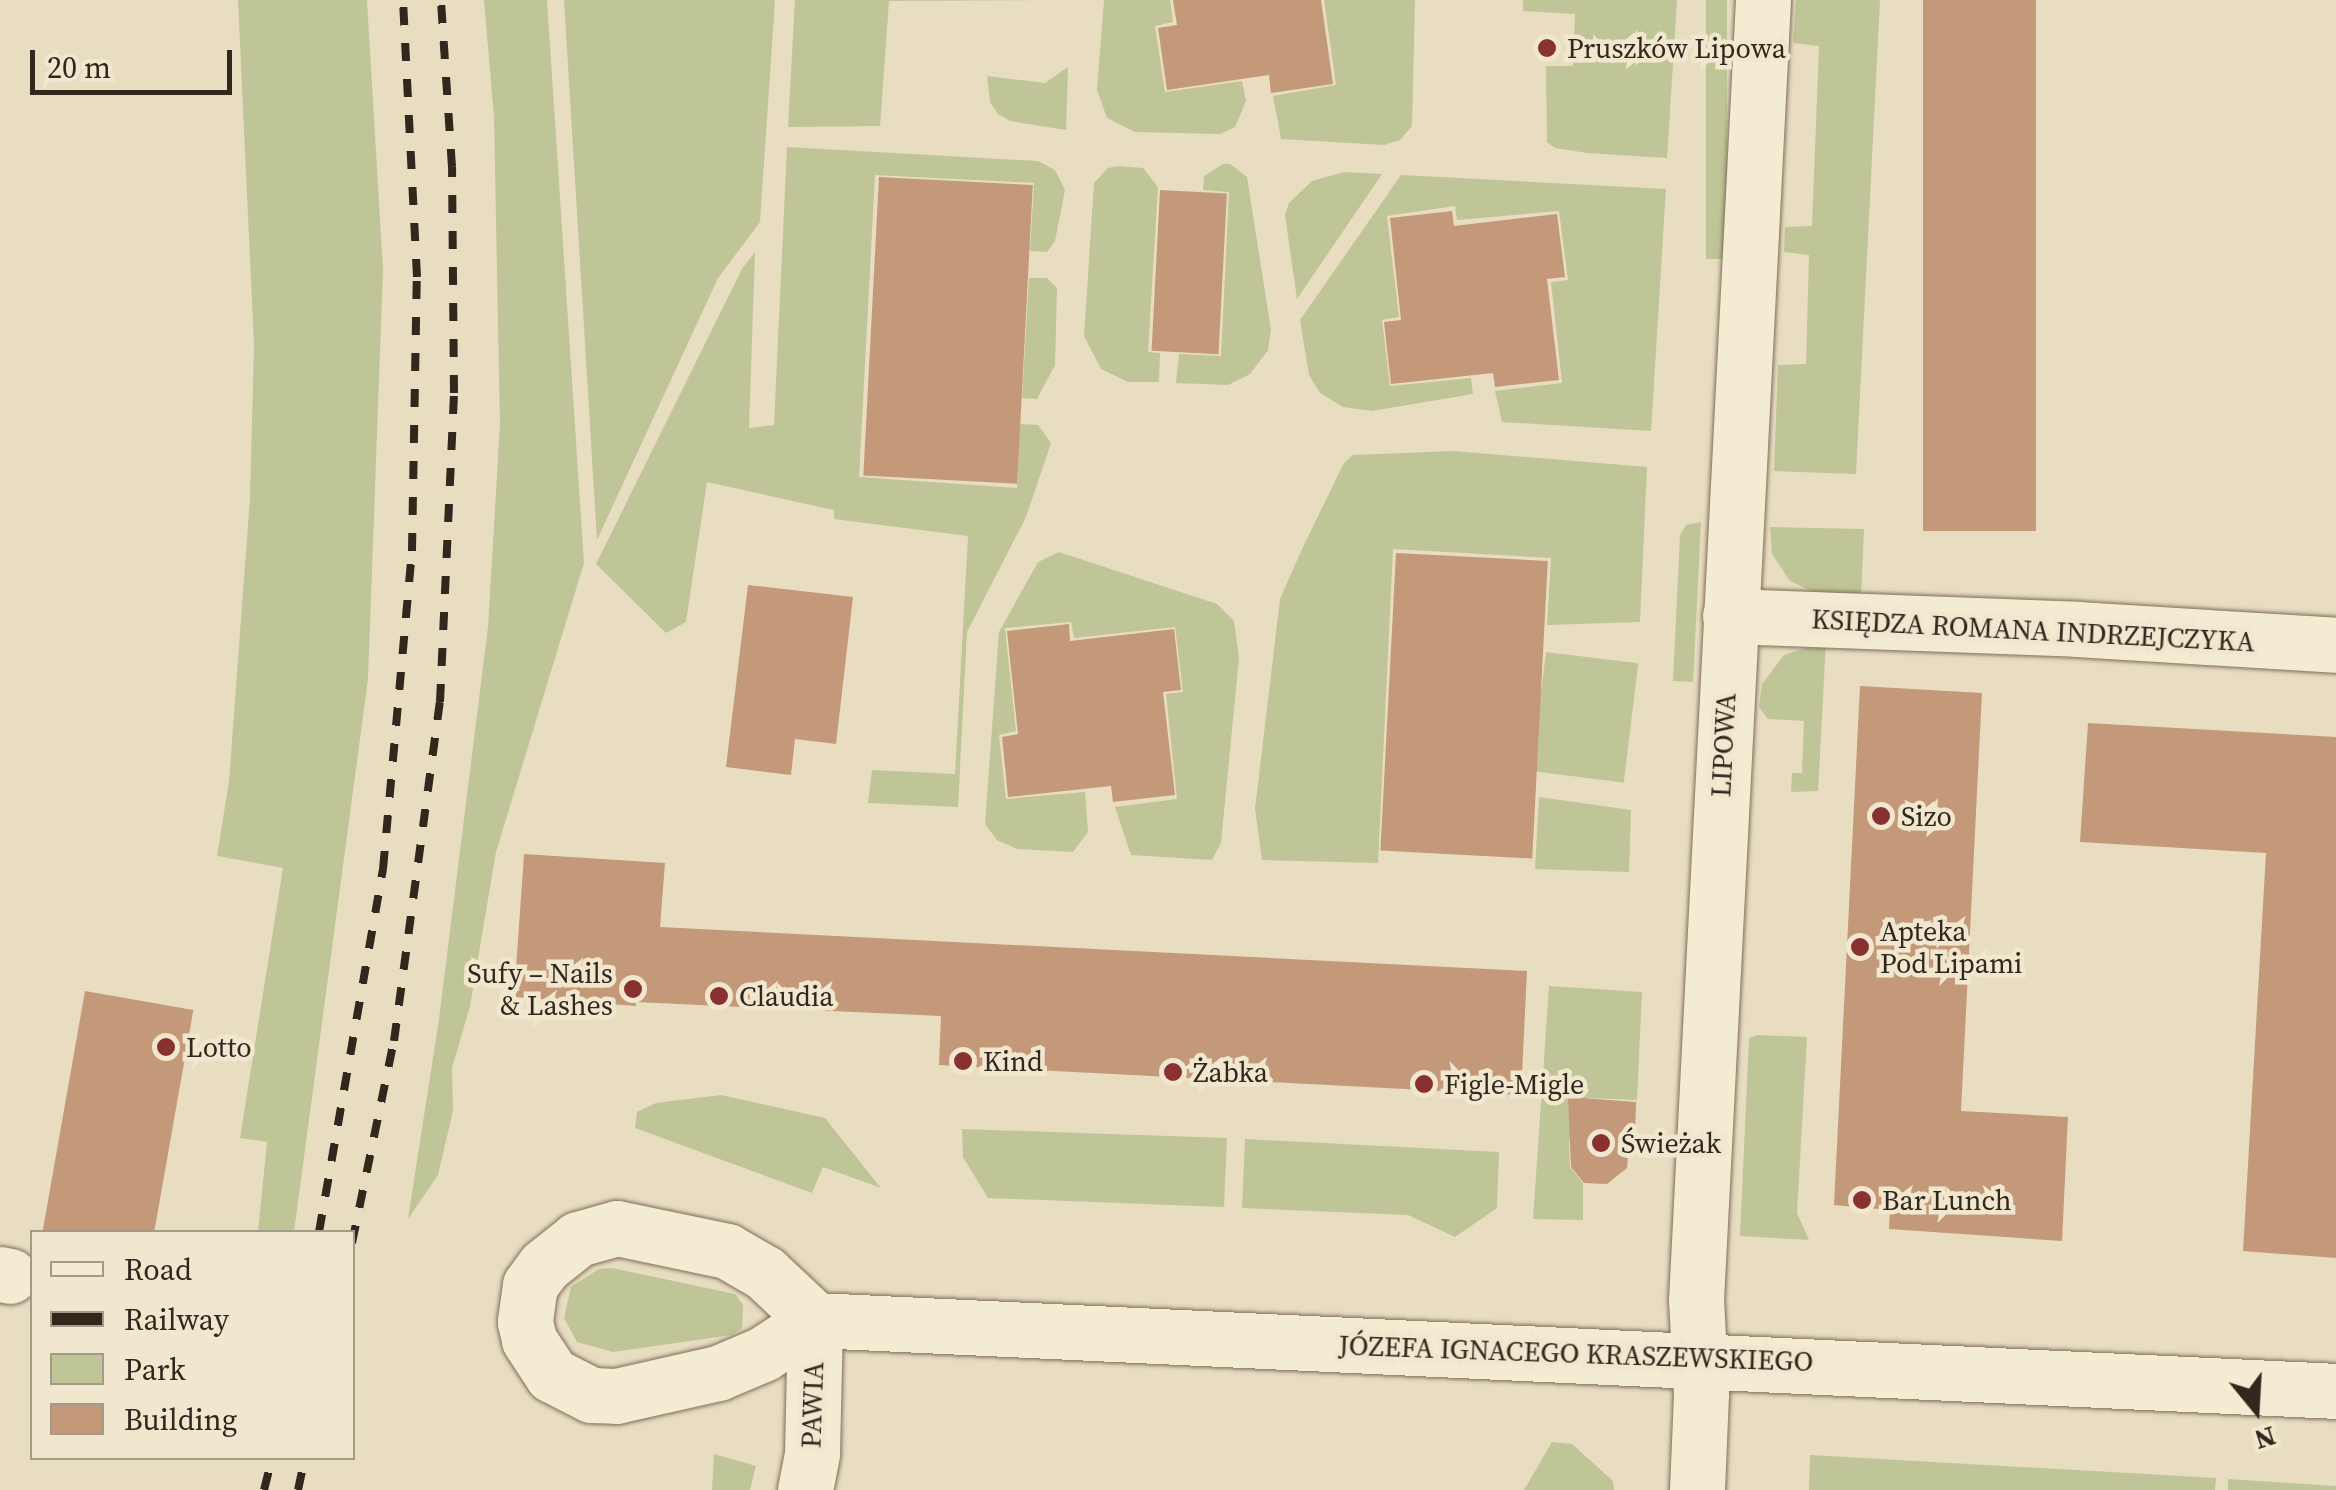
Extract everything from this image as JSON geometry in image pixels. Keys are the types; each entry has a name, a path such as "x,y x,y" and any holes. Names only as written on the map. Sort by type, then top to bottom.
{"street":[{"name":"LIPOWA","path":"1696,1490 1697,1278 1763,0"},
{"name":"KSIĘDZA ROMANA INDRZEJCZYKA","path":"1730,616 2077,628 2336,644"},
{"path":"617,1228 727,1250 765,1273 815,1320 763,1354 718,1373 616,1396 571,1388 552,1375 529,1340 525,1322 530,1285 544,1266 578,1240 617,1228"},
{"name":"JÓZEFA IGNACEGO KRASZEWSKIEGO","path":"815,1320 2336,1391"},
{"name":"PAWIA","path":"805,1490 812,1453 815,1320"}],"green space":[{"path":"238,0 367,0 383,270 368,679 294,1230 258,1230 267,1142 240,1138 283,868 217,856 229,781 250,498 254,345"},
{"path":"484,0 547,0 584,563 496,852 470,1006 452,1068 453,1111 438,1175 408,1219 439,1019 488,627 500,424 494,117"},
{"path":"564,0 775,0 760,222 718,278 597,540"},
{"path":"795,0 1041,0 889,1 880,126 788,127"},
{"path":"1104,0 1170,0 1173,22 1155,26 1165,92 1242,81 1246,101 1235,127 1220,134 1135,132 1107,118 1097,90"},
{"path":"1324,0 1415,0 1412,126 1400,140 1384,145 1281,139 1273,96 1336,85"},
{"path":"1523,0 1677,0 1667,158 1587,153 1555,148 1547,142 1546,66 1573,66 1575,14 1523,11"},
{"path":"1706,0 1727,0 1727,259 1706,259"},
{"path":"1796,0 1880,0 1856,474 1774,471 1778,365 1806,364 1809,255 1784,252 1785,227 1812,226 1819,46 1793,43"},
{"path":"1068,67 1066,130 1010,121 998,114 990,102 987,76 1045,83"},
{"path":"787,147 1038,161 1055,170 1065,190 1055,241 1047,252 1030,251 1034,183 875,175 859,477 1017,488 1020,424 1038,425 1051,443 1026,517 967,632 958,807 868,803 872,770 955,774 968,536 834,519 834,510 707,482 686,622 666,633 596,564 742,269 755,252 749,428 774,425"},
{"path":"1230,164 1247,177 1271,330 1268,350 1250,374 1228,385 1176,383 1179,354 1221,356 1229,192 1203,190 1204,176"},
{"path":"1108,168 1143,168 1158,187 1148,352 1160,353 1159,382 1128,382 1101,369 1084,336 1094,183"},
{"path":"1344,172 1382,174 1297,299 1285,215 1289,203 1312,181"},
{"path":"1401,175 1666,189 1651,431 1502,422 1495,391 1562,383 1551,282 1568,280 1559,211 1457,220 1455,206 1387,216 1399,317 1382,320 1390,386 1471,378 1473,394 1372,411 1343,407 1320,393 1309,375 1300,320"},
{"path":"1029,278 1047,278 1057,288 1055,365 1037,399 1022,398"},
{"path":"1453,451 1647,467 1640,622 1547,625 1551,558 1393,549 1378,863 1262,860 1255,809 1280,599 1302,549 1344,463 1353,455"},
{"path":"1701,522 1693,682 1673,681 1680,535 1686,525"},
{"path":"1770,527 1864,529 1861,599 1814,592 1790,581 1772,554"},
{"path":"1059,552 1217,604 1234,621 1239,658 1221,843 1212,860 1131,855 1115,807 1177,799 1166,694 1183,692 1175,627 1074,638 1071,622 1005,628 1016,731 999,735 1006,799 1085,792 1088,832 1073,852 1017,849 997,840 985,824 999,632 1038,562"},
{"path":"1826,642 1818,791 1791,792 1792,773 1802,773 1804,721 1768,719 1759,707 1762,684 1784,655"},
{"path":"1546,652 1638,663 1624,782 1531,771"},
{"path":"1539,797 1631,810 1629,872 1535,869"},
{"path":"1549,986 1642,992 1637,1100 1587,1098 1585,1124 1569,1141 1570,1167 1583,1183 1583,1220 1533,1219"},
{"path":"1807,1037 1797,1213 1809,1240 1740,1236 1749,1038"},
{"path":"721,1095 825,1118 881,1188 823,1167 812,1193 635,1128 637,1112 656,1103"},
{"path":"962,1129 1227,1138 1224,1207 988,1198 963,1157"},
{"path":"1245,1139 1499,1152 1497,1208 1455,1237 1408,1215 1242,1208"},
{"path":"612,1268 735,1294 743,1305 742,1328 732,1335 613,1352 577,1342 564,1318 571,1287 599,1269"},
{"path":"1552,1442 1572,1444 1613,1481 1614,1490 1524,1490"},
{"path":"714,1454 756,1466 750,1490 712,1490"},
{"path":"1810,1455 2216,1478 2215,1490 1809,1490"},
{"path":"2228,1479 2336,1486 2336,1490 2228,1490"}],"building":[{"path":"1173,0 1321,0 1333,84 1271,93 1269,75 1167,90 1158,28 1177,25"},
{"path":"1923,0 2036,0 2036,531 1923,531"},
{"path":"879,177 1033,185 1017,484 863,476"},
{"path":"1160,190 1227,194 1218,354 1152,351"},
{"path":"1452,211 1454,226 1557,214 1565,277 1547,279 1559,380 1495,387 1493,373 1391,384 1384,322 1401,320 1390,218"},
{"path":"1396,553 1548,561 1532,859 1380,851"},
{"path":"748,585 853,597 836,744 795,739 791,775 726,767"},
{"path":"1069,624 1070,641 1174,629 1181,690 1163,692 1175,795 1113,802 1111,786 1008,797 1002,737 1018,734 1007,631"},
{"path":"1860,686 1982,693 1961,1111 2068,1117 2062,1241 1889,1229 1890,1210 1834,1205"},
{"path":"2088,723 2336,737 2336,1258 2243,1251 2266,853 2080,842"},
{"path":"524,854 665,863 660,927 1527,971 1521,1095 939,1065 941,1016 636,1002 636,1006 514,997"},
{"path":"85,991 193,1010 155,1230 43,1230"},
{"name":"Świeżak","path":"1568,1097 1636,1102 1635,1139 1629,1146 1627,1168 1607,1184 1584,1183 1571,1167"}],"railway":[{"path":"319,1230 383,869 412,551 417,277 403,0"},
{"path":"355,1230 394,1041 440,702 454,393 452,167 441,0"},
{"path":"264,1490 272,1460"},
{"path":"298,1490 305,1460"}],"place":[{"name":"Pruszków Lipowa","path":"1547,48"},
{"name":"Sizo","path":"1881,816"},
{"name":"Apteka Pod Lipami","path":"1860,947"},
{"name":"Sufy – Nails & Lashes","path":"633,989"},
{"name":"Claudia","path":"719,996"},
{"name":"Lotto","path":"166,1047"},
{"name":"Kind","path":"963,1061"},
{"name":"Żabka","path":"1173,1072"},
{"name":"Figle-Migle","path":"1424,1084"},
{"name":"Świeżak","path":"1601,1143"},
{"name":"Bar Lunch","path":"1862,1200"}]}
